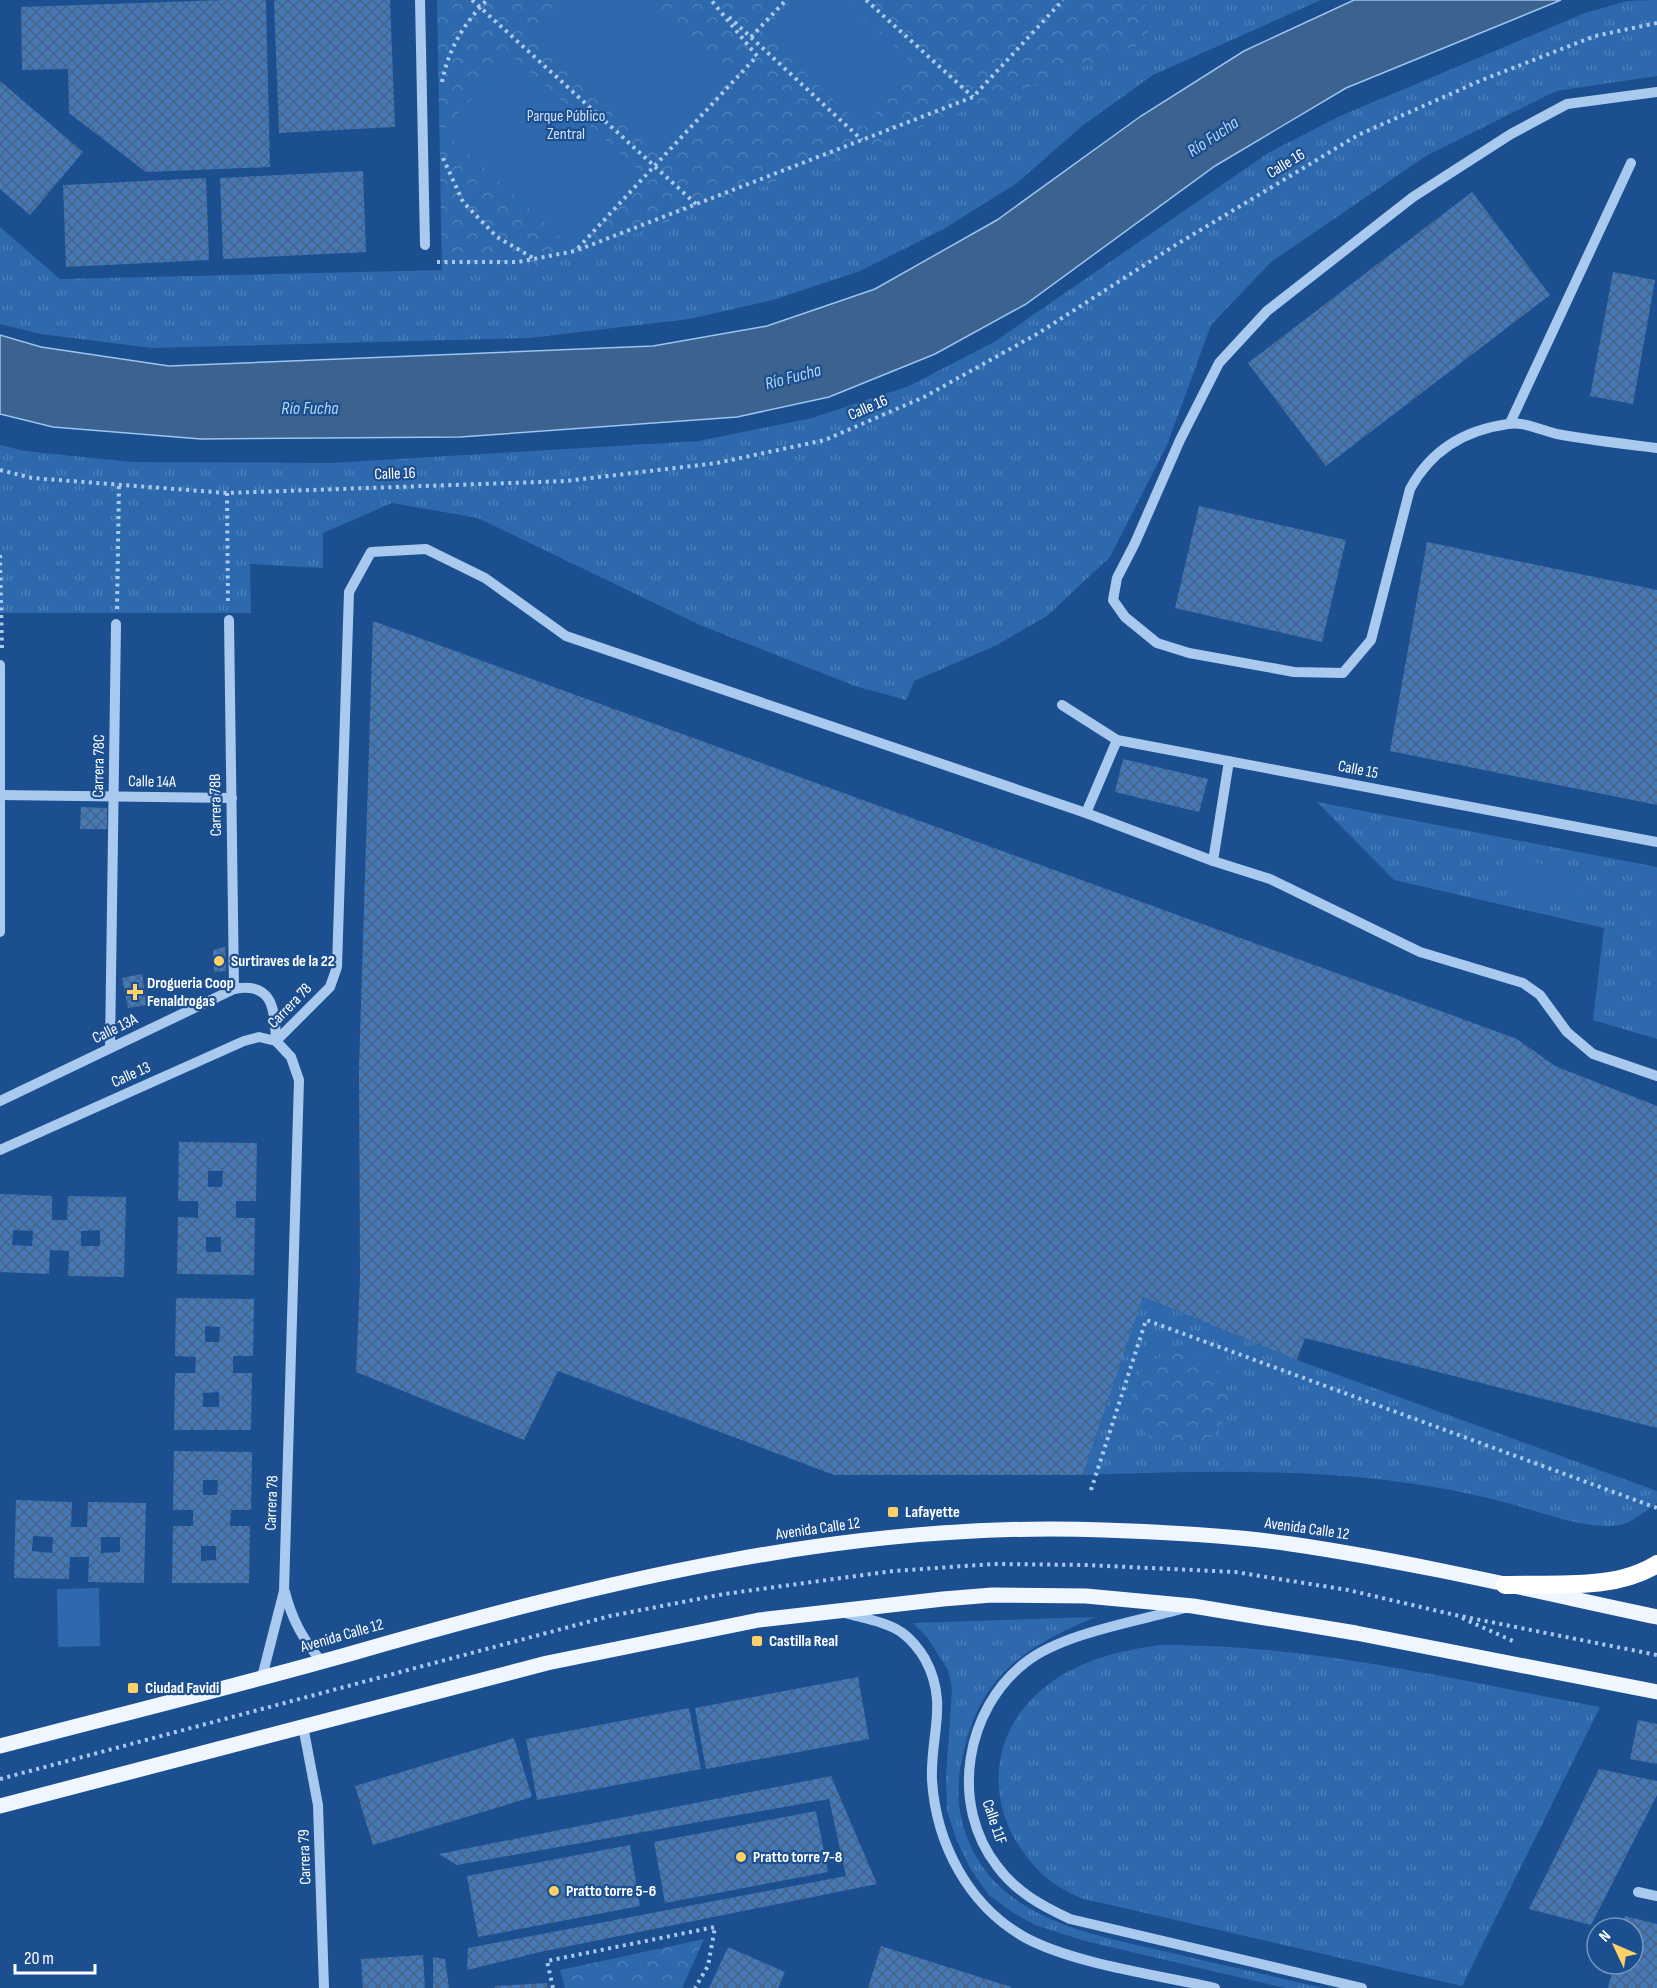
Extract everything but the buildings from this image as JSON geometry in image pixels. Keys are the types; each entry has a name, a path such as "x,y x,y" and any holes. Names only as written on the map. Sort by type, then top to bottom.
{"highway":[{"path":"1505,1585 1609,1582 1644,1572 1657,1564"}],"main road":[{"name":"Avenida Calle 12","path":"0,1746 552,1598 692,1568 802,1548 988,1531 1101,1529 1286,1543 1378,1558 1657,1617"},
{"path":"0,1806 547,1663 662,1638 759,1620 992,1595 1086,1596 1193,1606 1356,1633 1654,1692"}],"street":[{"path":"420,0 425,245"},
{"path":"1657,92 1567,104 1511,134 1413,197 1268,311 1219,363 1180,440 1135,543 1117,578 1113,600 1125,617 1157,643 1189,653 1293,672 1343,672 1371,640 1410,489 1420,469 1439,449 1468,435 1510,423 1557,434 1657,448"},
{"path":"1510,423 1631,163"},
{"name":"Carrera 78","path":"262,1677 284,1591 299,1080 291,1057 276,1041 330,987 337,968 349,592 371,552 426,549 485,578 566,636 1086,813"},
{"name":"Carrera 78B","path":"229,620 234,989"},
{"name":"Carrera 78C","path":"110,1048 116,624"},
{"path":"0,932 1,664"},
{"name":"Calle 15","path":"1062,705 1117,740 1657,842"},
{"path":"1117,740 1086,813 1213,861 1270,879 1420,952 1523,983 1540,995 1567,1032 1593,1054 1657,1076"},
{"path":"1213,861 1228,761"},
{"name":"Calle 14A","path":"0,795 231,798"},
{"path":"234,989 250,986 264,992 275,1013 276,1041"},
{"name":"Calle 13A","path":"0,1101 234,989"},
{"name":"Calle 13","path":"0,1150 244,1041 259,1037 276,1041"},
{"name":"Carrera 78","path":"284,1591 292,1618 304,1641 321,1661"},
{"name":"Calle 11F","path":"1193,1606 1058,1643 1026,1661 1000,1687 982,1717 972,1748 969,1769 971,1810 983,1843 997,1867 1019,1890 1043,1907 1070,1919 1362,1988"},
{"path":"842,1612 901,1631 921,1652 932,1672 939,1699 932,1778 939,1824 956,1867 971,1890 995,1916 1024,1937 1061,1953 1215,1988"},
{"name":"Carrera 79","path":"303,1726 318,1805 324,1988"},
{"path":"1638,1892 1657,1896"}],"path":[{"path":"472,0 696,204"},
{"path":"440,90 446,62 468,18 487,0"},
{"path":"711,0 862,140"},
{"path":"751,38 786,0"},
{"path":"866,0 973,97"},
{"path":"437,262 518,262 575,251 973,97 1063,0"},
{"path":"575,251 757,56 719,8"},
{"name":"Calle 16","path":"0,470 32,478 227,493 566,482 717,463 825,440 924,397 1037,334 1174,246 1358,135 1482,80 1595,36 1657,23"},
{"path":"442,151 464,202 497,237 534,258"},
{"path":"116,624 119,484"},
{"path":"227,493 229,620"},
{"path":"0,555 1,664"},
{"path":"1091,1490 1146,1320 1657,1508"},
{"path":"1455,1615 1657,1655"},
{"path":"553,1988 547,1961 715,1927 708,1966 695,1988"}],"green space":[{"name":"Parque Público Zentral","path":"437,0 1145,0 1149,42 581,254 530,268 442,271"},
{"path":"565,0 642,0 730,79 661,154 532,37"},
{"path":"793,0 845,0 918,68 863,127 762,33"},
{"path":"1145,0 1321,0 1153,75 1082,126 1017,183 942,230 860,271 773,300 689,319 529,338 152,348 41,334 0,324 0,227 60,279 530,268 1149,42"},
{"path":"1657,0 1657,76 1556,91 1426,156 1271,262 1211,325 1167,445 1110,557 1047,616 997,645 914,681 906,700 855,686 700,625 478,518 392,503 323,533 323,568 250,564 251,613 0,613 0,445 25,451 131,462 332,463 699,441 812,418 909,386 994,342 1268,153 1340,116 1585,13 1627,1"},
{"path":"511,55 641,172 573,248 443,130"},
{"path":"1317,802 1657,867 1657,1039 1593,1020 1604,928 1394,880"},
{"path":"1504,856 1582,872 1576,905 1497,889"},
{"path":"1143,1297 1297,1360 1657,1491 1657,1503 1627,1523 1600,1526 1567,1520 1455,1491 1403,1482 1297,1473 1190,1472 1083,1475"},
{"path":"1180,1352 1198,1356 1214,1366 1224,1382 1228,1400 1224,1418 1214,1434 1198,1444 1180,1448 1162,1444 1146,1434 1136,1418 1132,1400 1136,1382 1146,1366 1162,1356"},
{"path":"99,1588 100,1646 58,1647 57,1589"},
{"path":"1095,1617 1047,1640 1027,1653 1009,1667 981,1703 963,1754 958,1791 964,1827 973,1851 990,1876 1010,1895 1034,1911 1060,1923 1087,1933 1323,1988 1285,1988 1085,1941 1035,1925 989,1895 971,1870 957,1841 947,1811 946,1778 952,1688 948,1670 927,1637 913,1623"},
{"path":"1160,1645 1216,1646 1326,1657 1436,1675 1600,1707 1462,1986 1080,1898 1041,1873 1022,1850 1008,1825 1000,1800 999,1774 1003,1748 1013,1724 1030,1701 1065,1673 1104,1657"},
{"path":"704,1939 682,1988 565,1988 560,1970"}],"water":[{"name":"Río Fucha","path":"1354,0 1561,0 1346,88 1215,166 1026,304 935,354 829,397 737,417 460,437 201,439 53,427 0,414 0,335 41,347 169,366 653,346 767,326 875,289 997,220 1141,116 1244,51"}],"place":[{"name":"Surtiraves de la 22","path":"219,961"},
{"name":"Drogueria Coop Fenaldrogas","path":"135,992"},
{"name":"Lafayette","path":"893,1512"},
{"name":"Castilla Real","path":"757,1641"},
{"name":"Ciudad Favidi","path":"133,1688"},
{"name":"Pratto torre 7-8","path":"741,1857"},
{"name":"Pratto torre 5-6","path":"554,1891"}]}
